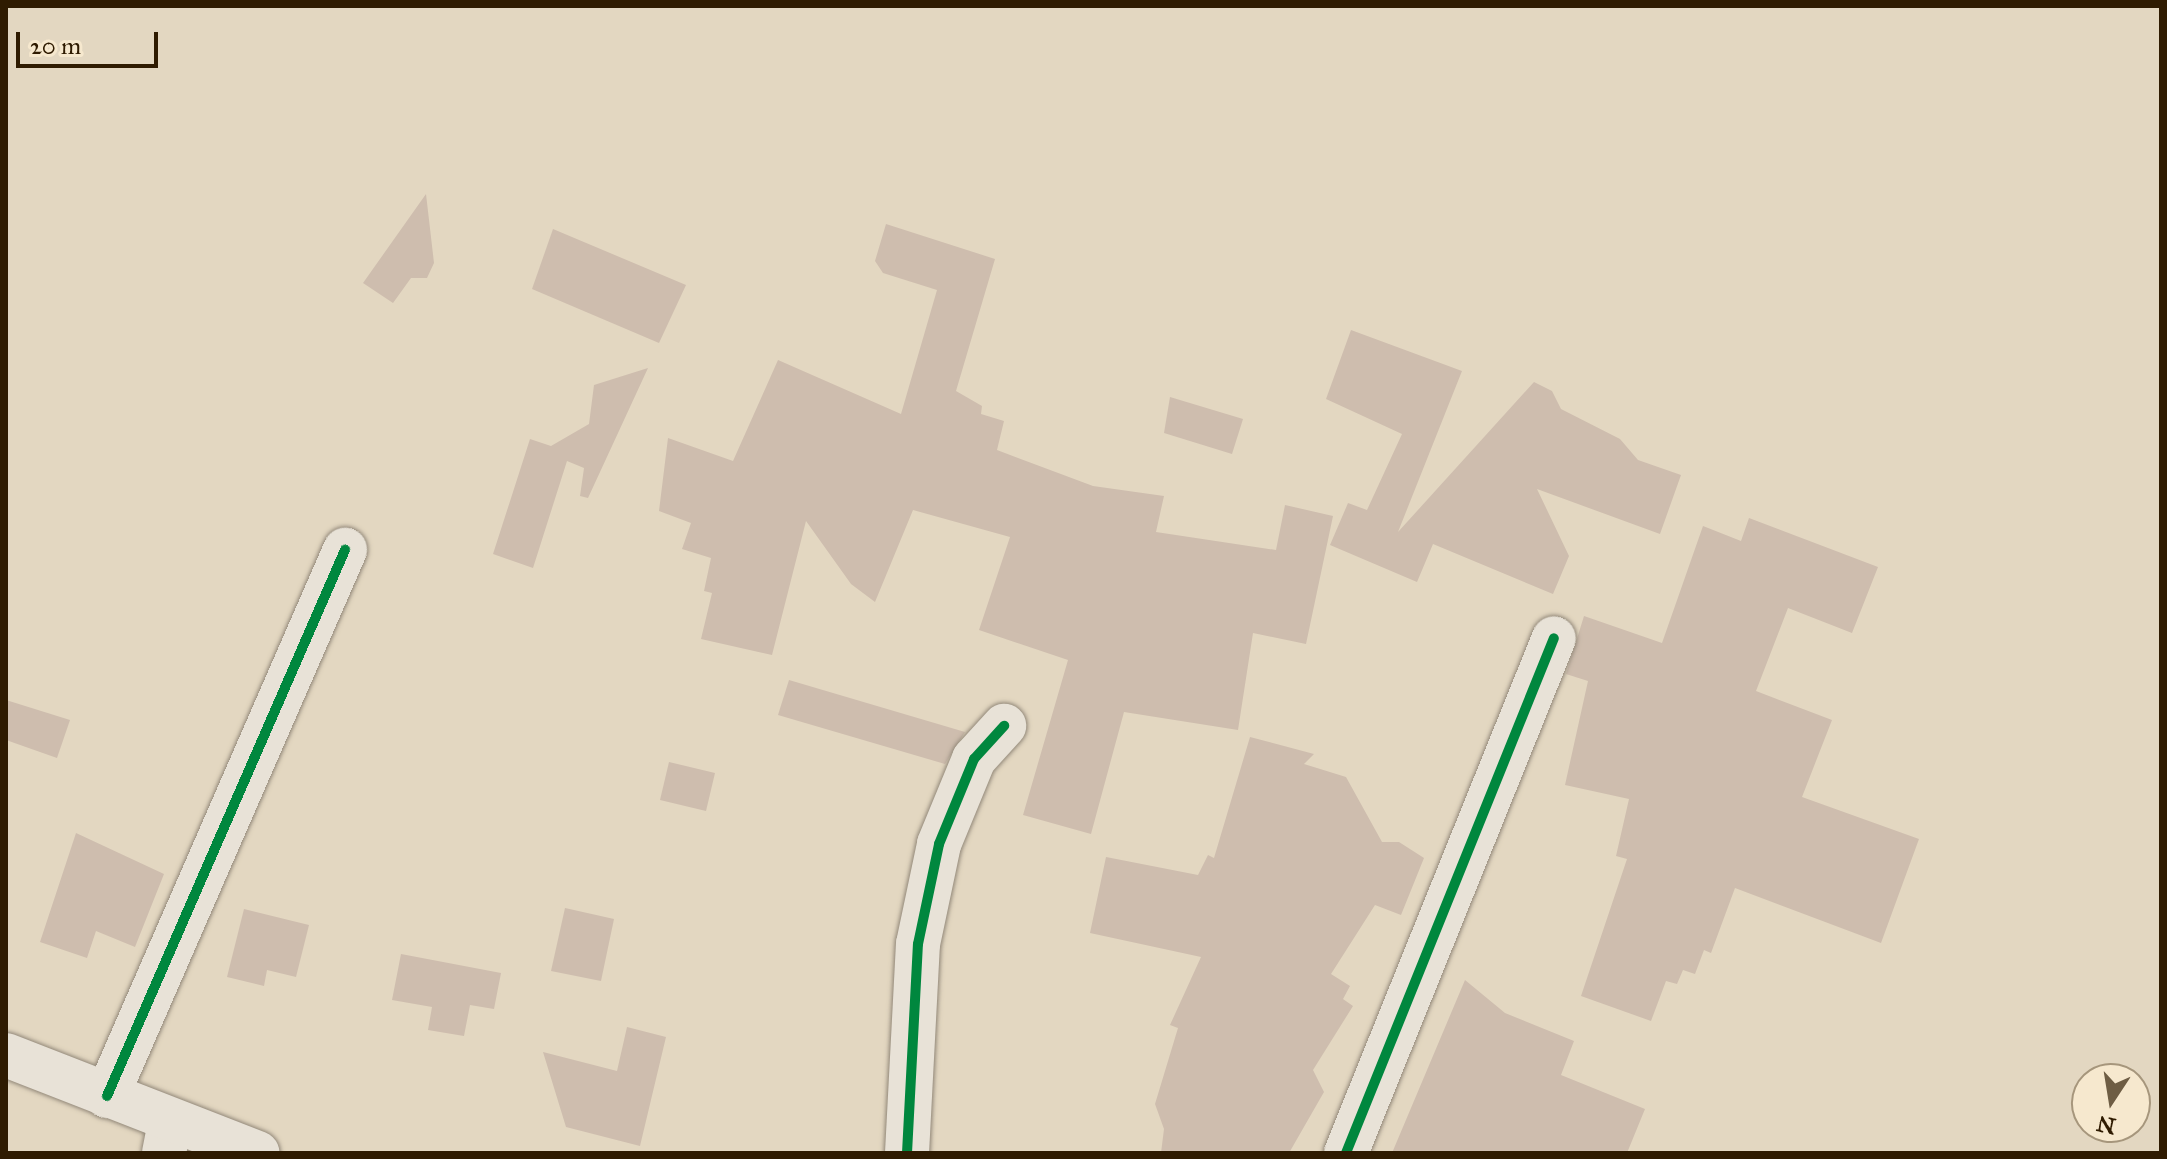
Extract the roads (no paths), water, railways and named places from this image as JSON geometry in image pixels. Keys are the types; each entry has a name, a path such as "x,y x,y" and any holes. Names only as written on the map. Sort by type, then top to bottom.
{"street":[{"path":"107,1096 345,550"},
{"path":"1346,1153 1554,638"},
{"path":"907,1153 918,944 939,844 974,759 1004,726"},
{"path":"6,1055 107,1096 167,1137 258,1153"}]}
